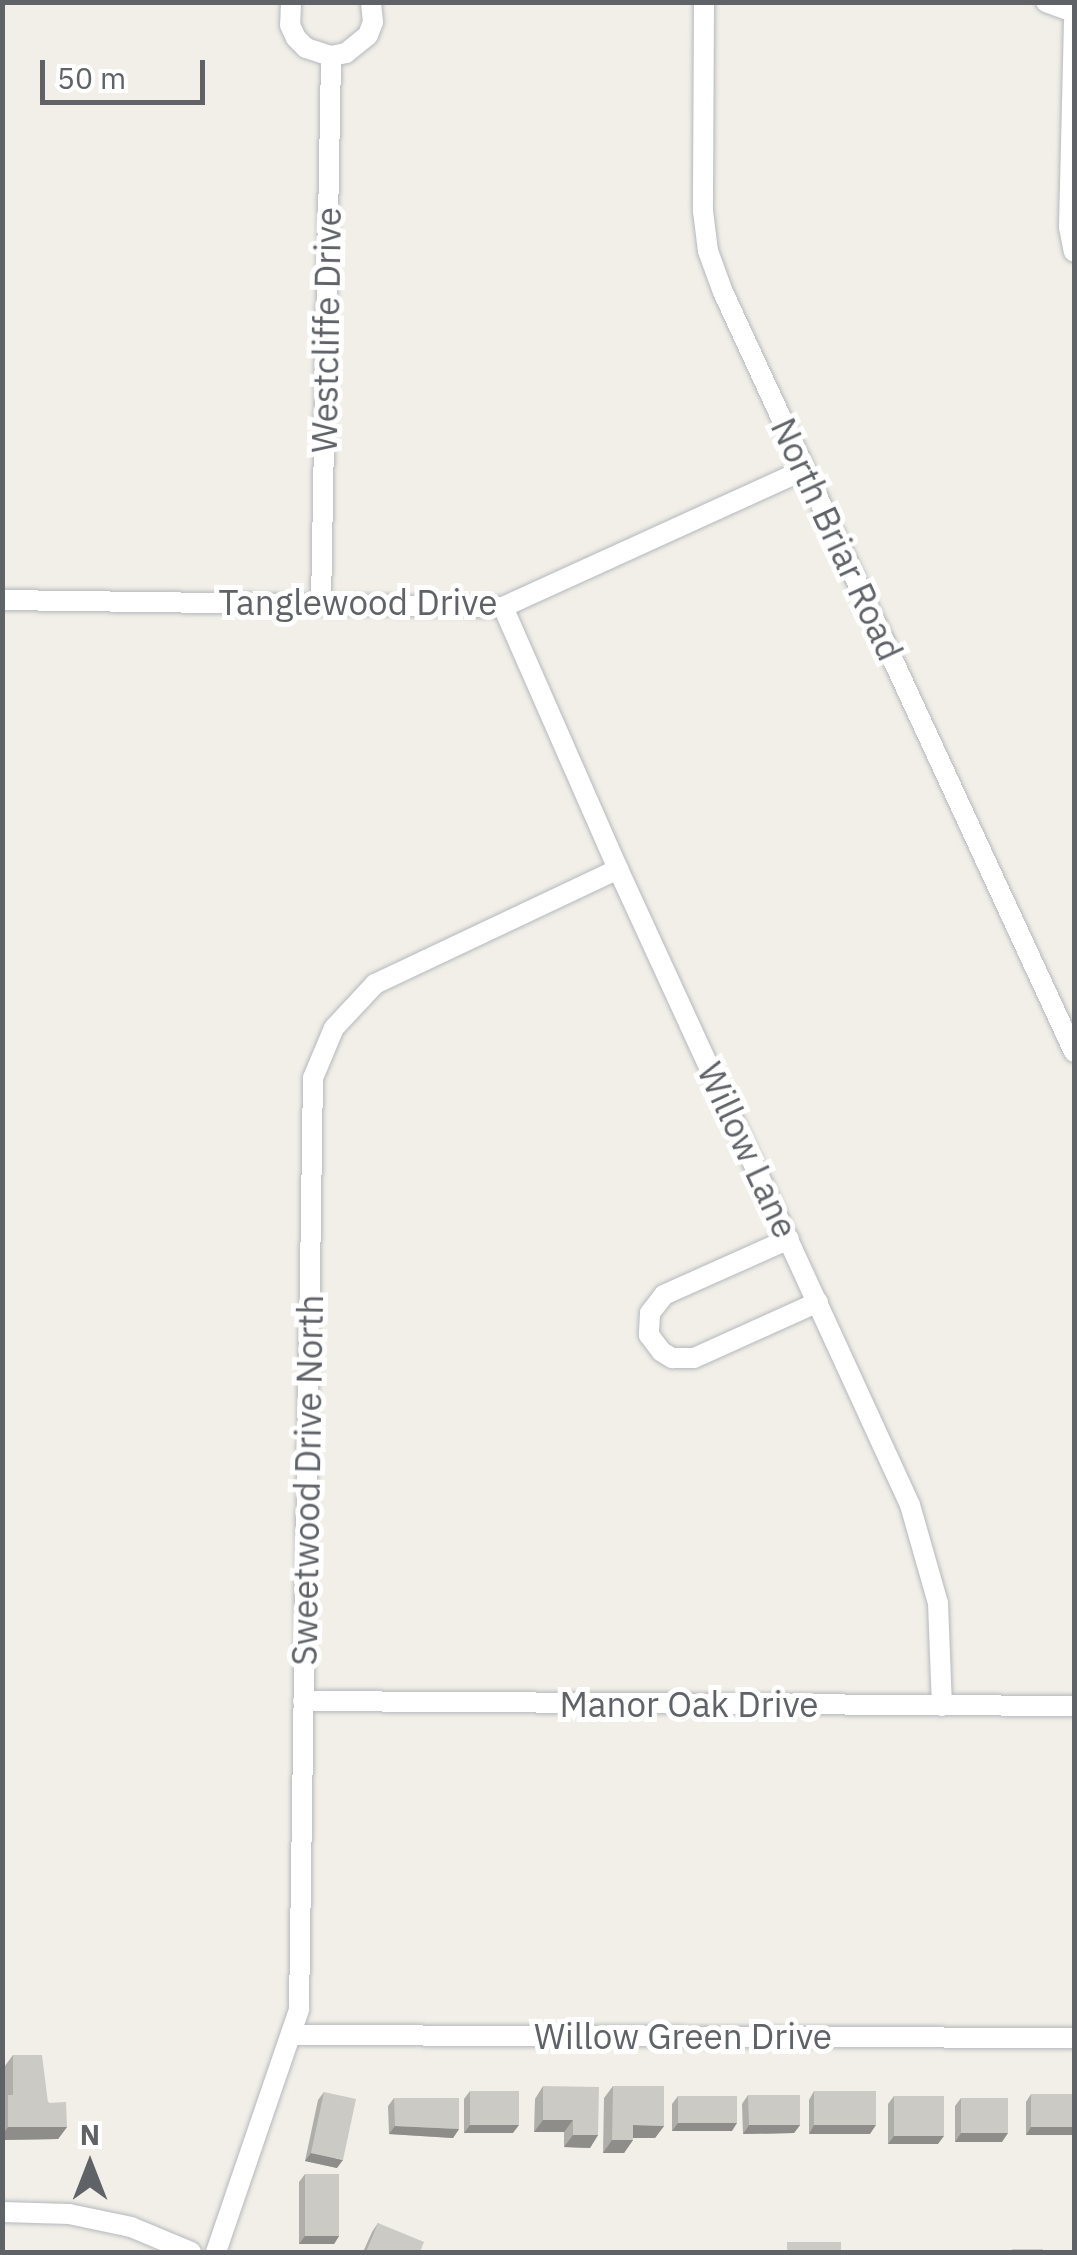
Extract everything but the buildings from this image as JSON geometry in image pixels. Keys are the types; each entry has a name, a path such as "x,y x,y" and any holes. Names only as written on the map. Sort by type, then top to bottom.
{"street":[{"path":"291,2 290,25 296,38 318,54 331,56 346,54 368,35 373,22 371,2"},
{"name":"North Briar Road","path":"704,2 706,240 723,292 1074,1052"},
{"path":"1046,2 1074,12"},
{"path":"1074,21 1069,226 1074,252"},
{"name":"Westcliffe Drive","path":"321,604 331,56"},
{"name":"Tanglewood Drive","path":"2,600 503,607 804,470"},
{"name":"Willow Lane","path":"503,607 618,869 910,1504 929,1560 942,1647 942,1706"},
{"name":"Sweetwood Drive North","path":"216,2252 299,2010 314,1078 321,1052 350,1006 374,984 618,869"},
{"path":"789,1239 664,1295 650,1312 649,1335 662,1352 682,1360 694,1358 818,1302"},
{"name":"Manor Oak Drive","path":"303,1701 1074,1706"},
{"name":"Willow Green Drive","path":"291,2035 1074,2038"},
{"path":"2,2212 69,2214 131,2226 191,2252"}]}
